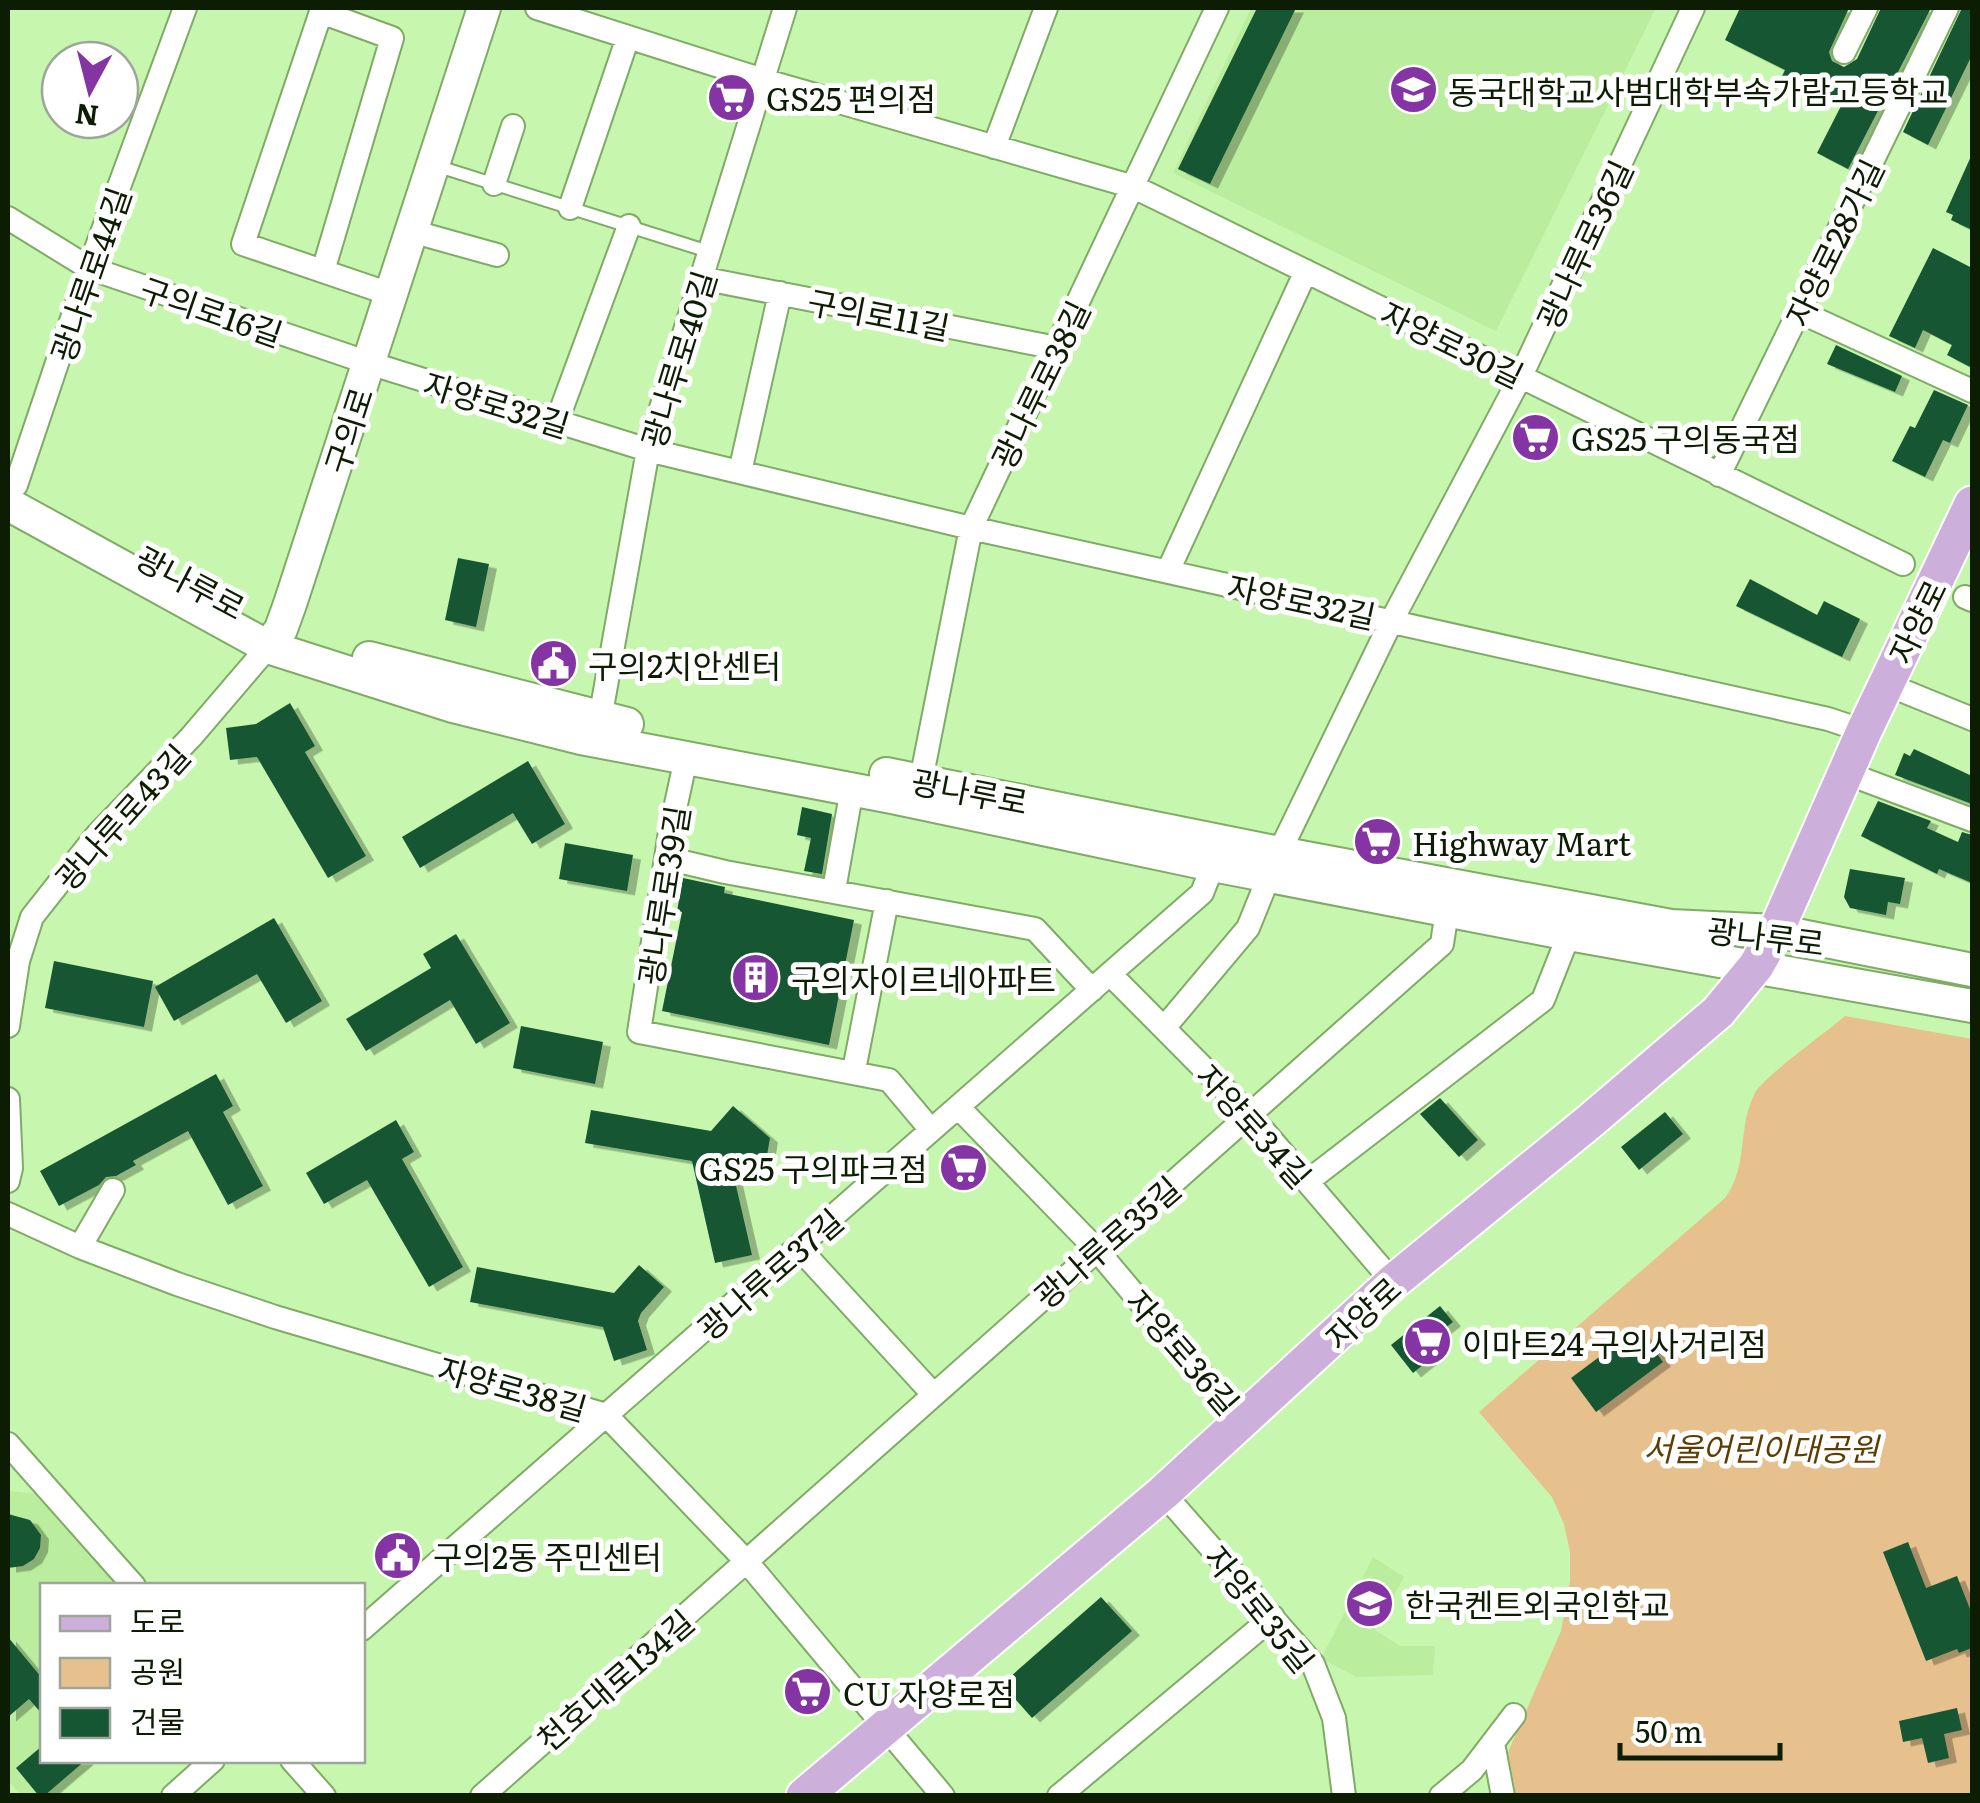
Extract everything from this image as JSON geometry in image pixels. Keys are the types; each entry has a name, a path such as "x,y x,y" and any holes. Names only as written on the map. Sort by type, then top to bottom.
{"main road":[{"name":"구의로","path":"275,638 484,8"},
{"name":"광나루로","path":"10,490 275,638 453,706 581,738 1213,865 1274,865 1670,926 1776,931 1972,970"},
{"name":"자양로","path":"804,1796 1246,1420 1393,1282 1718,1012 1756,966 1776,931 1864,731 1972,504"},
{"name":"광나루로","path":"275,638 344,651 600,719 921,780 1447,910 1972,1006"}],"street":[{"name":"광나루로44길","path":"10,490 186,8"},
{"name":"자양로30길","path":"536,8 763,80 1134,187 1903,564"},
{"name":"광나루로40길","path":"600,719 648,450 785,8"},
{"path":"994,147 1046,8"},
{"name":"광나루로38길","path":"921,780 971,528 1217,8"},
{"name":"광나루로36길","path":"1274,865 1392,620 1521,376 1693,8"},
{"path":"1844,52 1866,8"},
{"name":"자양로28가길","path":"1719,476 1946,8"},
{"path":"323,271 392,38 321,12 243,244 390,294"},
{"path":"570,208 628,37"},
{"path":"494,184 513,126"},
{"name":"구의로16길","path":"8,218 89,268 369,363"},
{"path":"557,421 628,226"},
{"path":"411,231 497,255"},
{"path":"1168,571 1306,272"},
{"name":"구의로11길","path":"702,278 1057,348"},
{"path":"740,472 780,293"},
{"path":"1800,312 1972,392"},
{"name":"자양로32길","path":"369,363 648,450 971,528 1828,719 1864,731"},
{"name":"광나루로43길","path":"8,1026 18,961 32,917 96,836 191,736 275,638"},
{"name":"자양로","path":"1886,684 1972,719"},
{"name":"광나루로39길","path":"686,758 666,858 640,1032 854,1070"},
{"path":"1846,773 1972,820"},
{"path":"834,890 852,790"},
{"path":"666,858 1034,928 1092,990"},
{"name":"광나루로37길","path":"365,1626 1202,893 1213,865"},
{"path":"1164,1028 1248,928 1274,865"},
{"path":"888,900 854,1070 889,1080 932,1130"},
{"name":"광나루로35길","path":"746,1562 1442,944 1447,910"},
{"path":"1308,1181 1543,1000 1569,934"},
{"name":"자양로34길","path":"1110,974 1250,1115 1393,1282"},
{"path":"8,1099 12,1168 8,1181"},
{"name":"자양로36길","path":"958,1107 1096,1248 1214,1391 1246,1420"},
{"path":"80,1247 113,1190"},
{"name":"자양로38길","path":"8,1214 80,1247 276,1317 606,1415 746,1562 943,1796"},
{"path":"798,1247 933,1394"},
{"path":"8,1444 131,1583"},
{"name":"자양로35길","path":"1163,1492 1313,1664 1334,1718 1344,1796"},
{"name":"천호대로134길","path":"482,1796 746,1562"},
{"path":"1059,1796 1272,1616"},
{"path":"1441,1796 1472,1770 1514,1714"},
{"path":"1493,1742 1503,1796"},
{"path":"173,1796 210,1763"},
{"path":"295,1763 324,1796"}],"lane":[{"path":"432,165 710,252"}],"shaded area":[{"name":"동국대학교사범대학부속가람고등학교","path":"1251,8 1656,8 1496,331 1173,173"},
{"path":"8,1491 41,1494 117,1583 40,1583 40,1763 96,1763 56,1795 21,1795 8,1781"},
{"name":"한국켄트외국인학교","path":"1373,1557 1404,1577 1375,1630 1400,1646 1435,1646 1433,1675 1357,1677 1321,1659"}],"green space":[{"name":"서울어린이대공원","path":"1845,1016 1972,1039 1972,1795 1516,1795 1508,1752 1561,1631 1570,1581 1570,1552 1564,1524 1552,1497 1479,1412 1725,1198 1737,1173 1746,1119 1755,1093"}],"building":[{"path":"1257,8 1296,8 1210,184 1178,169"},
{"path":"1740,8 1849,8 1829,52 1832,61 1844,67 1857,59 1881,8 1931,8 1848,169 1817,153 1842,104 1782,76 1785,70 1725,40"},
{"path":"1962,8 1972,8 1972,55 1928,145 1903,132"},
{"path":"1972,154 1972,230 1951,220 1953,215 1946,212"},
{"path":"1933,248 1972,268 1972,368 1947,355 1952,345 1923,330 1915,348 1889,336"},
{"path":"1836,345 1902,376 1895,392 1827,364"},
{"path":"1934,390 1968,405 1950,443 1943,440 1925,477 1892,461"},
{"path":"458,558 489,564 476,627 445,620"},
{"path":"1750,579 1817,615 1824,601 1860,619 1842,657 1736,606"},
{"path":"290,703 315,746 305,752 366,856 328,878 257,757 230,760 226,728 256,724"},
{"path":"1914,749 1972,776 1972,804 1895,775 1904,753 1910,756"},
{"path":"528,761 565,824 532,844 513,813 420,868 402,837"},
{"path":"1878,801 1931,821 1927,828 1958,842 1962,832 1972,835 1972,883 1939,869 1937,874 1861,836"},
{"path":"802,807 832,814 822,874 804,871 811,838 797,835"},
{"path":"565,843 633,855 627,891 559,879"},
{"path":"1850,869 1905,878 1900,904 1888,902 1886,915 1850,908 1844,897"},
{"name":"구의자이르네아파트","path":"683,878 725,887 724,893 854,920 829,1045 662,1011 682,912 677,911"},
{"path":"274,918 322,1001 286,1023 257,974 174,1021 155,987"},
{"path":"456,934 510,1023 476,1044 450,1000 366,1051 346,1019 431,968 423,954"},
{"path":"54,961 153,981 144,1027 45,1008"},
{"path":"521,1026 603,1042 595,1084 513,1068"},
{"path":"216,1074 233,1106 223,1112 263,1186 228,1205 188,1131 133,1161 136,1165 106,1177 99,1185 59,1206 40,1171"},
{"path":"1440,1098 1478,1140 1459,1157 1420,1114"},
{"path":"733,1106 770,1138 764,1173 732,1168 752,1255 715,1263 692,1161 585,1143 591,1110 711,1131"},
{"path":"1665,1112 1683,1134 1639,1170 1621,1147"},
{"path":"396,1120 414,1152 402,1159 463,1267 429,1287 367,1180 324,1204 306,1173"},
{"path":"639,1265 664,1287 638,1321 647,1350 614,1361 603,1327 470,1302 477,1267 614,1293"},
{"path":"1440,1306 1453,1322 1424,1344 1434,1356 1413,1373 1391,1345"},
{"path":"1638,1328 1663,1362 1596,1412 1571,1378"},
{"path":"8,1514 30,1520 41,1535 34,1559 23,1566 8,1568"},
{"path":"1908,1542 1926,1588 1957,1576 1972,1614 1972,1648 1959,1653 1957,1649 1926,1661 1883,1552"},
{"path":"1101,1597 1132,1631 1032,1718 1002,1684"},
{"path":"8,1637 40,1676 40,1712 29,1699 8,1717"},
{"path":"1957,1708 1962,1730 1944,1734 1949,1758 1928,1763 1922,1738 1903,1742 1899,1721"},
{"path":"40,1748 40,1763 82,1763 44,1796 39,1796 16,1768"}],"place":[{"name":"동국대학교사범대학부속가람고등학교","path":"1413,90"},
{"name":"GS25 편의점","path":"731,97"},
{"name":"GS25 구의동국점","path":"1536,437"},
{"name":"구의2치안센터","path":"553,664"},
{"name":"Highway Mart","path":"1377,842"},
{"name":"구의자이르네아파트","path":"756,978"},
{"name":"GS25 구의파크점","path":"963,1167"},
{"name":"이마트24 구의사거리점","path":"1427,1342"},
{"name":"구의2동 주민센터","path":"398,1555"},
{"name":"한국켄트외국인학교","path":"1370,1603"},
{"name":"CU 자양로점","path":"808,1692"}]}
